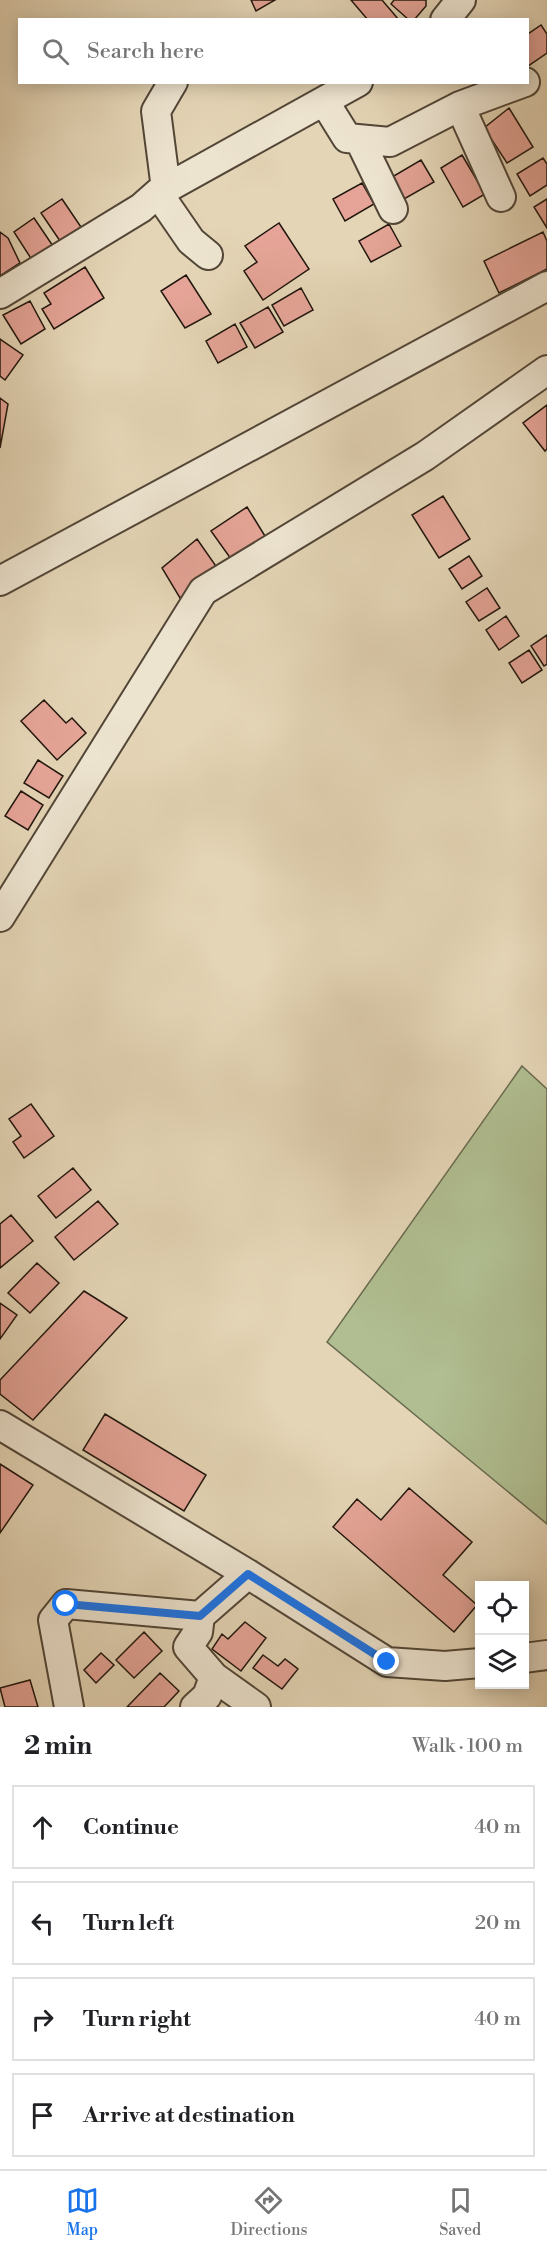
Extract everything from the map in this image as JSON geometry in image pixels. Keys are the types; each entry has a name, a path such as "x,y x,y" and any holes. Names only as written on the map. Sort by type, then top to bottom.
{"street":[{"path":"447,18 461,0"},
{"path":"529,80 547,71"},
{"path":"172,84 156,111 162,191 191,241 208,255"},
{"path":"0,294 141,208 162,191 354,84"},
{"path":"324,101 347,138 390,142 459,106 520,84"},
{"path":"459,106 501,197"},
{"path":"359,139 393,209"},
{"path":"0,581 547,286"},
{"path":"0,917 203,591 425,456 547,370"},
{"path":"0,1425 248,1574 387,1662 445,1666 475,1663"},
{"path":"248,1574 200,1616 198,1632 188,1647 214,1677 256,1707"},
{"path":"69,1707 53,1620 66,1604 200,1616"},
{"path":"529,1657 547,1655"},
{"path":"195,1707 207,1696 214,1677"}],"green space":[{"path":"522,1066 547,1089 547,1524 327,1342"}],"building":[{"path":"251,0 275,0 256,11"},
{"path":"351,0 382,0 397,18 366,18"},
{"path":"394,0 426,0 426,6 416,18 407,18 391,4"},
{"path":"541,25 547,34 547,53 529,65 529,33"},
{"path":"509,108 533,147 507,163 484,128"},
{"path":"462,155 485,194 463,207 441,168"},
{"path":"543,158 547,164 547,185 530,196 517,174"},
{"path":"421,160 434,182 404,199 392,177"},
{"path":"362,183 374,204 345,221 333,199"},
{"path":"62,199 81,227 60,241 41,213"},
{"path":"547,199 547,228 534,207"},
{"path":"34,218 53,246 32,260 14,232"},
{"path":"279,223 309,269 263,300 244,271 257,262 245,246"},
{"path":"389,224 401,246 371,262 359,241"},
{"path":"0,232 8,238 20,263 0,276"},
{"path":"543,232 547,241 547,269 499,293 484,261"},
{"path":"85,267 104,298 54,329 42,309 51,304 44,293"},
{"path":"186,275 211,314 185,328 161,291"},
{"path":"301,288 313,310 284,326 272,305"},
{"path":"30,301 45,329 21,344 3,315"},
{"path":"268,307 283,332 255,348 240,323"},
{"path":"235,324 247,347 218,363 206,341"},
{"path":"0,339 23,355 5,380 0,376"},
{"path":"0,398 8,404 0,448"},
{"path":"547,405 547,449 545,451 523,423"},
{"path":"443,496 470,539 439,558 412,515"},
{"path":"247,507 265,536 231,559 211,531"},
{"path":"197,539 218,569 180,598 162,568"},
{"path":"469,556 482,576 462,589 449,569"},
{"path":"487,588 500,608 479,621 466,602"},
{"path":"506,616 519,636 499,650 486,630"},
{"path":"547,635 547,664 544,666 531,646"},
{"path":"529,650 542,670 522,683 509,663"},
{"path":"44,700 66,723 72,718 86,733 57,760 21,721"},
{"path":"38,760 63,776 49,798 24,783"},
{"path":"21,791 43,805 28,830 5,816"},
{"path":"31,1104 54,1136 24,1158 13,1142 21,1136 9,1119"},
{"path":"73,1168 91,1190 56,1218 38,1196"},
{"path":"98,1201 118,1224 74,1260 55,1237"},
{"path":"11,1215 33,1241 0,1268 0,1224"},
{"path":"37,1263 59,1283 30,1313 8,1293"},
{"path":"84,1291 127,1318 33,1420 0,1394 0,1380"},
{"path":"0,1303 17,1315 0,1339"},
{"path":"105,1414 206,1475 184,1511 83,1450"},
{"path":"0,1464 33,1485 0,1533"},
{"path":"409,1488 472,1542 443,1575 475,1603 475,1607 454,1632 333,1527 357,1499 381,1520"},
{"path":"245,1622 266,1638 241,1671 212,1649 222,1634 228,1639"},
{"path":"144,1632 162,1651 134,1678 116,1660"},
{"path":"101,1653 114,1665 96,1683 84,1670"},
{"path":"263,1655 278,1666 285,1659 298,1669 282,1689 253,1668"},
{"path":"160,1673 179,1691 164,1707 127,1707"},
{"path":"30,1680 38,1707 5,1707 0,1688"}],"route":[{"path":"66,1604 200,1616 248,1574 387,1662"}]}
